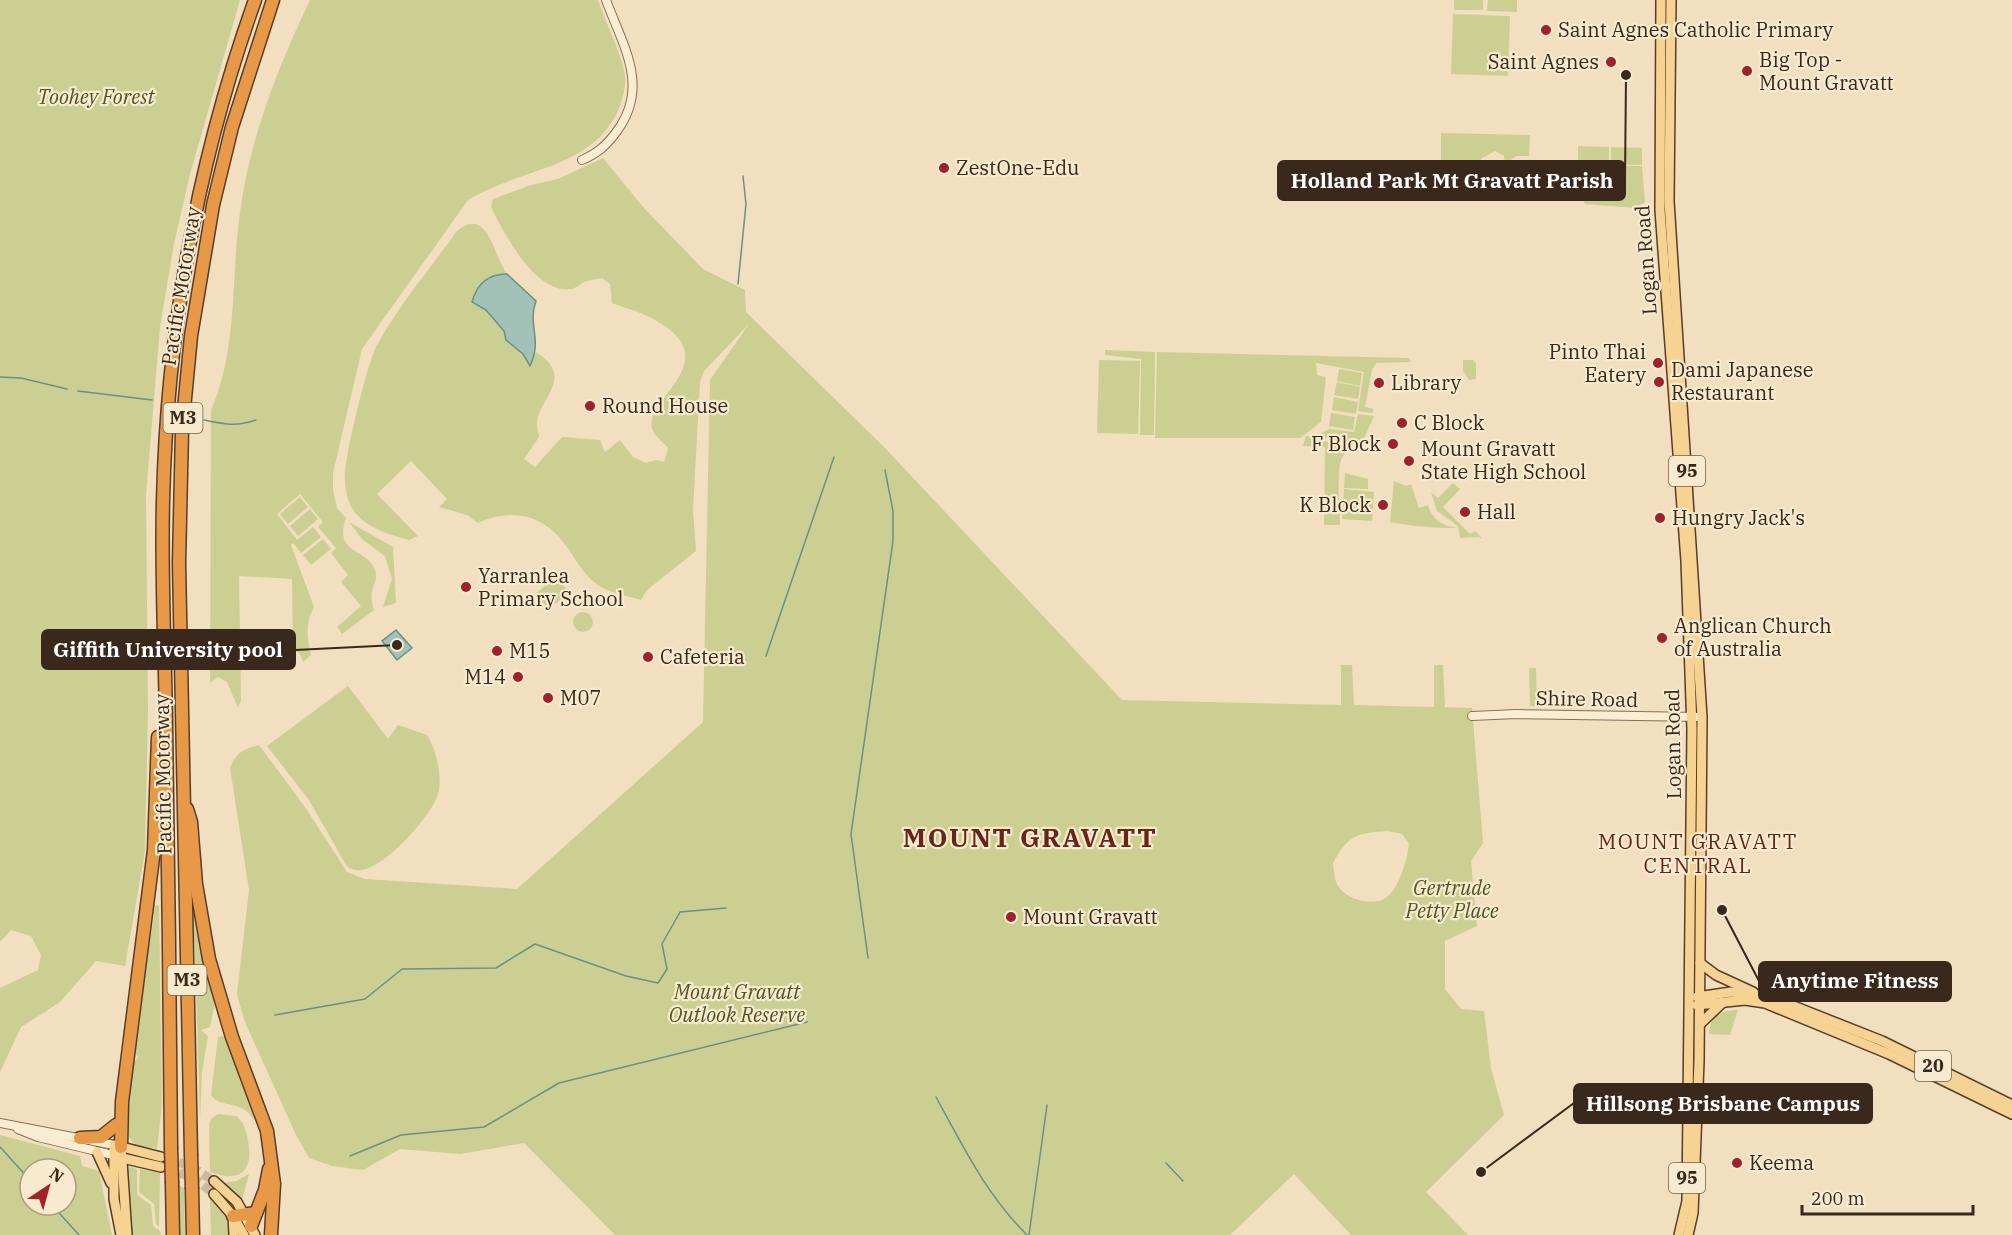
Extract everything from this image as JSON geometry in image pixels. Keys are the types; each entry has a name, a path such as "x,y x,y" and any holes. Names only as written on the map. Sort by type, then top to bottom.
{"highway":[{"name":"Pacific Motorway","path":"173,1235 163,634 164,462 180,297 207,163 234,62 255,0"},
{"name":"Pacific Motorway","path":"193,1235 182,827 185,805 179,476 185,386 198,287 213,205 232,127 273,0"},
{"path":"260,39 268,29 280,0"},
{"path":"117,1151 154,850 159,646 163,634"},
{"path":"185,805 191,822 197,892 209,960 232,1037 267,1131 274,1184 271,1235"},
{"path":"117,1151 116,1125 122,1102"},
{"path":"80,1138 101,1137 116,1125"},
{"path":"247,1225 265,1190 270,1161"}],"main road":[{"name":"Logan Road","path":"1661,0 1659,179 1697,717 1700,1023 1694,1203 1688,1235"},
{"name":"Logan Road","path":"1664,236 1668,188 1671,0"},
{"name":"Logan Road","path":"1679,1235 1687,1201 1688,1002 1697,717"},
{"path":"1700,963 1716,975 1750,988 1754,993"},
{"name":"20","path":"1700,1001 1731,992 1754,993 1870,1036 2012,1105"},
{"name":"20","path":"1688,1002 1722,1003 1744,1000 1770,1005 1889,1054 2012,1114"},
{"path":"1700,1023 1722,1003"},
{"path":"117,1151 161,1162"},
{"path":"117,1151 113,1184 122,1235"},
{"path":"117,1151 127,1235"},
{"path":"97,1152 108,1180 113,1184"},
{"path":"214,1181 224,1189 247,1225"},
{"path":"214,1194 247,1225"},
{"path":"234,1235 247,1225"}],"street":[{"path":"582,160 602,151 609,143 629,112 634,91 632,71 606,0"},
{"name":"Shire Road","path":"1472,716 1516,714 1697,717"},
{"path":"3,1123 80,1138 117,1151"},
{"path":"3,1123 38,1137 97,1152 117,1151"}],"green space":[{"name":"Toohey Forest","path":"0,0 240,0 190,174 174,244 160,327 146,495 148,711 145,851 125,966 96,961 60,1002 21,1027 0,1072 0,988 38,970 41,955 31,936 11,930 0,942"},
{"path":"310,0 598,0 621,61 625,84 620,106 609,127 593,143 554,165 488,189 468,200 362,349 333,473 333,490 337,508 346,518 343,530 344,539 353,550 371,563 375,570 376,579 371,596 374,610 342,634 337,627 361,606 341,582 348,575 331,553 336,548 318,527 323,522 300,494 277,514 297,540 313,527 321,537 301,553 293,543 291,545 314,607 309,619 308,631 311,655 303,662 300,654 293,649 292,579 239,576 241,700 238,708 227,682 218,677 210,683 211,410 220,387 230,338 237,236 251,157 276,77"},
{"path":"1454,0 1483,0 1483,10 1454,10"},
{"path":"1488,0 1517,0 1517,12 1487,11"},
{"path":"1453,14 1510,16 1508,76 1451,74"},
{"path":"1441,133 1530,135 1529,156 1517,156 1505,163 1504,156 1495,151 1481,159 1481,169 1461,175 1457,187 1441,186"},
{"path":"1578,146 1609,147 1609,164 1578,163"},
{"path":"1611,147 1642,148 1642,165 1611,164"},
{"name":"Mount Gravatt Outlook Reserve","path":"603,158 644,208 703,269 745,290 746,312 885,448 1122,700 1341,705 1341,665 1352,665 1354,705 1434,707 1434,665 1443,665 1445,707 1472,708 1483,843 1471,861 1477,926 1445,941 1445,989 1461,1009 1484,1011 1491,1068 1504,1115 1426,1192 1468,1235 1351,1235 1294,1174 1230,1235 615,1235 524,1143 460,1154 400,1149 363,1170 332,1166 309,1158 296,1135 244,1020 237,994 249,890 230,768 238,755 244,750 259,745 305,807 347,872 365,879 517,889 703,722 710,380 749,324 704,371 700,382 693,510 696,551 647,590 641,600 598,585 585,573 560,538 536,520 507,515 478,523 467,515 439,507 447,499 411,461 377,494 418,536 409,540 372,527 354,511 347,496 345,470 348,454 362,392 376,347 404,302 457,231 467,225 476,224 483,228 488,236 507,274 498,274 486,310 504,331 506,340 523,354 529,366 536,352 548,361 553,370 552,388 537,423 539,437 524,459 535,467 562,437 600,440 605,452 620,440 633,457 646,463 656,460 664,462 668,448 653,431 652,419 658,406 678,378 684,363 684,348 672,332 647,316 612,303 610,284 602,278 584,282 572,289 558,288 546,282 522,260 491,207 493,199 531,185 558,179","holes":["1388,831 1402,834 1409,844 1408,851 1398,882 1389,895 1372,902 1353,898 1342,891 1336,881 1333,863 1349,841 1368,833"]},
{"path":"1590,165 1642,166 1645,202 1636,208 1585,204 1576,184 1579,180 1590,180"},
{"path":"1105,350 1155,352 1154,435 1140,435 1141,359 1105,355"},
{"path":"1157,352 1409,358 1411,362 1376,363 1372,370 1365,407 1373,409 1373,413 1358,411 1364,372 1316,363 1317,375 1326,377 1321,422 1300,438 1155,438"},
{"path":"1099,360 1140,361 1138,434 1097,433"},
{"path":"1463,360 1473,360 1476,364 1476,379 1469,380 1463,371"},
{"path":"1339,369 1362,373 1360,386 1337,381"},
{"path":"1337,382 1360,387 1358,399 1334,395"},
{"path":"1334,397 1358,402 1356,414 1332,410"},
{"path":"1331,413 1355,417 1353,430 1329,426"},
{"path":"1358,414 1374,416 1361,445 1316,436 1329,429 1354,432"},
{"path":"1306,436 1353,449 1344,455 1340,463 1340,525 1324,525 1325,447 1303,446"},
{"path":"1345,473 1368,479 1368,489 1344,488"},
{"path":"1394,481 1406,486 1411,484 1419,508 1428,505 1432,515 1438,521 1456,528 1390,522"},
{"path":"1453,483 1460,489 1443,507 1470,534 1475,531 1482,538 1481,539 1480,537 1460,538 1458,526 1437,511 1431,492 1438,498"},
{"path":"1344,489 1374,492 1372,521 1342,519"},
{"path":"300,497 308,507 288,524 280,514"},
{"path":"310,509 318,519 298,536 290,526"},
{"path":"349,522 393,547 396,603 383,607 392,579 385,556 362,539"},
{"path":"323,539 331,549 311,565 303,555"},
{"path":"557,577 571,595 547,608 536,593"},
{"path":"583,612 590,615 593,622 590,629 583,632 576,629 573,622 576,615"},
{"path":"1529,668 1536,668 1537,706 1530,706"},
{"path":"348,686 388,739 398,725 427,735 436,755 440,780 434,804 412,833 383,859 369,868 356,870 346,865 309,800 267,746"},
{"path":"194,900 215,1003 210,1027 201,1030 208,1036 202,1072 200,1121 195,950 191,901"},
{"path":"159,905 162,1104 157,1149 135,1145 126,1133 130,1068 138,1057 133,1048 154,906"},
{"path":"1738,1010 1730,1035 1709,1034 1714,1018 1726,1011"},
{"path":"226,1035 254,1120 249,1113 238,1106 221,1102 211,1095 218,1037"},
{"path":"218,1114 236,1116 246,1131 249,1160 242,1172 236,1175 220,1175 210,1172 209,1125 211,1119"},
{"path":"0,1135 80,1156 82,1166 99,1171 112,1235 0,1235"},
{"path":"124,1165 137,1169 137,1195 151,1205 153,1226 160,1231 161,1235 130,1235"},
{"path":"140,1169 160,1173 159,1227 156,1224 154,1204 139,1192"},
{"path":"249,1174 242,1201 240,1201 224,1183 236,1181"},
{"path":"179,1185 184,1188 185,1235 180,1235"},
{"path":"210,1199 226,1218 229,1235 211,1235"}],"water":[{"path":"500,274 507,274 536,301 533,317 535,348 530,366 523,354 506,340 504,331 486,310 472,302 484,281"},
{"path":"396,630 412,648 397,660 382,641"}],"waterway":[{"path":"738,284 746,204 743,176"},
{"path":"0,377 21,378 67,389"},
{"path":"78,391 152,400"},
{"path":"204,420 224,424 256,420"},
{"path":"766,656 834,457"},
{"path":"868,958 851,834 893,541 893,511 885,470"},
{"path":"275,1015 365,999 402,969 496,968 535,944 626,976 658,983 667,969 662,944 680,912 726,908"},
{"path":"350,1156 401,1135 484,1127 559,1083 807,1022"},
{"path":"936,1097 988,1187 1027,1235"},
{"path":"1029,1235 1047,1105"},
{"path":"0,1147 18,1167"},
{"path":"1166,1163 1183,1181"},
{"path":"63,1217 79,1235"}],"tunnel":[{"path":"166,1158 190,1166 214,1181"},
{"path":"167,1168 194,1178 214,1194"}],"place":[{"name":"Saint Agnes Catholic Primary","path":"1546,30"},
{"name":"Saint Agnes","path":"1611,62"},
{"name":"Big Top - Mount Gravatt","path":"1747,71"},
{"name":"Holland Park Mt Gravatt Parish","path":"1626,75"},
{"name":"ZestOne-Edu","path":"944,168"},
{"name":"Pinto Thai Eatery","path":"1658,363"},
{"name":"Dami Japanese Restaurant","path":"1659,382"},
{"name":"Library","path":"1379,383"},
{"name":"Round House","path":"590,406"},
{"name":"C Block","path":"1402,423"},
{"name":"F Block","path":"1393,444"},
{"name":"Mount Gravatt State High School","path":"1409,461"},
{"name":"K Block","path":"1383,505"},
{"name":"Hall","path":"1465,512"},
{"name":"Hungry Jack's","path":"1660,518"},
{"name":"Yarranlea Primary School","path":"466,587"},
{"name":"Anglican Church of Australia","path":"1662,638"},
{"name":"Giffith University pool","path":"397,645"},
{"name":"M15","path":"497,651"},
{"name":"Cafeteria","path":"648,657"},
{"name":"M14","path":"518,677"},
{"name":"M07","path":"548,698"},
{"name":"Anytime Fitness","path":"1722,910"},
{"name":"Mount Gravatt","path":"1011,917"},
{"name":"Keema","path":"1737,1163"},
{"name":"Hillsong Brisbane Campus","path":"1481,1172"}],"district":[{"name":"MOUNT GRAVATT","path":"1030,838"},
{"name":"MOUNT GRAVATT CENTRAL","path":"1698,854"}],"park label":[{"name":"Gertrude Petty Place","path":"1452,900"}]}
